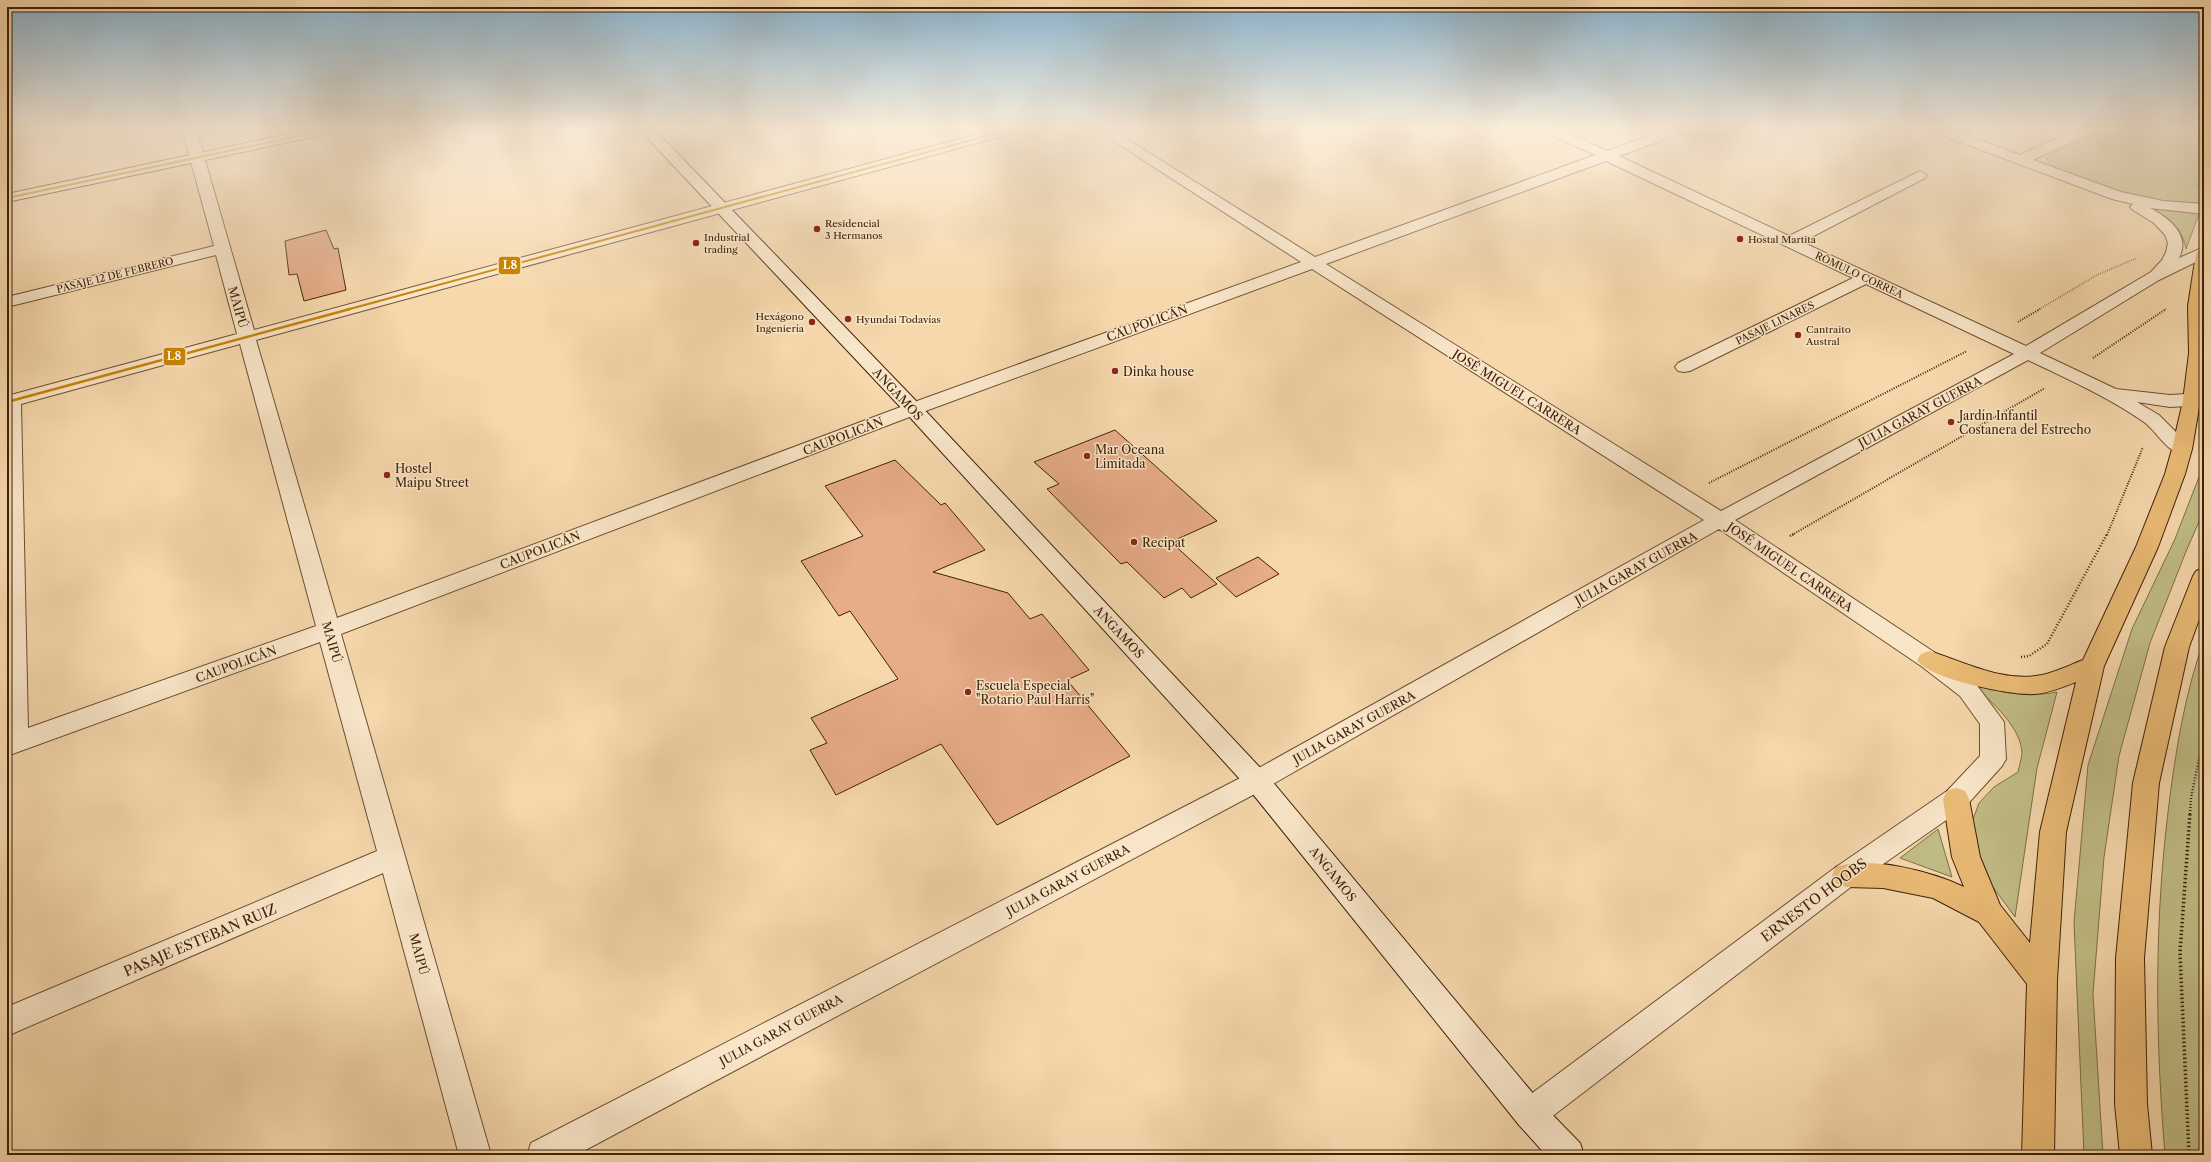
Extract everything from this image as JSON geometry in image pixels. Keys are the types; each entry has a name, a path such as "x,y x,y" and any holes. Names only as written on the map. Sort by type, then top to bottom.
{"main road":[{"path":"2038,1155 2042,980 2053,832 2092,666 2148,547 2175,474 2198,400 2196,306 2204,253"},
{"path":"2136,1155 2131,1104 2130,958 2146,783 2177,647 2204,576"},
{"path":"1928,660 1973,676 2005,683 2037,684 2092,666"},
{"path":"1956,799 1966,857 1989,913 2042,980"},
{"path":"1846,875 1883,876 1938,887 1989,913"}],"street":[{"path":"7,198 77,183"},
{"name":"MAIPÚ","path":"204,183 475,1155"},
{"name":"ANGAMOS","path":"700,183 913,409 1257,781 1530,1114 1568,1155"},
{"path":"12,744 10,401 811,183"},
{"name":"JOSÉ MIGUEL CARRERA","path":"1188,183 1720,520 1928,660"},
{"name":"CAUPOLICÁN","path":"12,744 329,630 913,409 1312,262 1532,183"},
{"name":"RÓMULO CORREA","path":"1665,183 2103,389 2152,419 2182,449"},
{"path":"1788,242 1904,183"},
{"path":"2083,183 2117,196 2163,206 2204,208"},
{"name":"JULIA GARAY GUERRA","path":"2117,196 2156,217 2169,227 2173,233 2176,246 2174,256 2153,277"},
{"name":"PASAJE 12 DE FEBRERO","path":"7,302 222,249"},
{"name":"JULIA GARAY GUERRA","path":"543,1155 1257,781 1720,520 2028,354 2153,277 2204,253"},
{"name":"PASAJE LINARES","path":"1684,367 1865,278"},
{"name":"RÓMULO CORREA","path":"2103,389 2155,400 2198,400"},
{"name":"ERNESTO HOOBS","path":"1530,1114 1846,875 1956,799 1993,760 1992,722 1968,690 1928,660"},
{"name":"PASAJE ESTEBAN RUIZ","path":"7,1022 392,857"}],"path":[{"path":"1787,538 2070,374 2166,309"},
{"path":"2015,658 2029,656 2047,644 2107,534 2144,444"},
{"path":"2189,1155 2180,953 2191,798 2204,734"}],"shaded area":[{"path":"2094,183 2204,183 2204,200 2188,204 2169,204 2149,201"},
{"path":"2143,206 2199,214 2186,249 2181,234 2171,222"},
{"path":"2204,464 2204,510 2150,643 2119,756 2104,857 2093,994 2103,1155 2084,1155 2074,922 2088,765 2132,629 2175,539"},
{"path":"2204,640 2204,1155 2165,1155 2159,1065 2158,1020 2161,886 2170,796 2179,737 2187,697"},
{"path":"1973,685 2004,692 2025,694 2046,694 2057,692 2037,768 2015,917 1984,875 1971,825 1979,803 1994,787 2018,772 2022,754 2021,744 2017,734 2004,716"},
{"path":"1938,829 1952,877 1900,858"}],"building":[{"path":"326,230 334,249 338,248 346,290 304,301 297,274 289,275 285,241"},
{"path":"1115,430 1217,521 1171,542 1217,584 1191,598 1182,588 1164,598 1127,562 1121,564 1047,489 1059,484 1034,462"},
{"name":"Escuela Especial \"Rotario Paul Harris\"","path":"895,460 941,505 945,503 985,550 933,572 1008,593 1030,619 1042,614 1089,670 1067,680 1130,756 997,825 941,744 836,795 810,750 827,743 811,718 898,679 850,611 839,616 801,561 863,536 825,486"},
{"path":"1258,557 1279,574 1236,597 1216,578"}],"transit line":[{"name":"L8","path":"7,198 77,183"},
{"name":"L8","path":"7,402 812,183"}],"place":[{"name":"Residencial 3 Hermanos","path":"817,229"},
{"name":"Hostal Martita","path":"1740,239"},
{"name":"Industrial trading","path":"696,243"},
{"name":"Hyundai Todavías","path":"848,319"},
{"name":"Hexágono Ingeniería","path":"812,322"},
{"name":"Cantraito Austral","path":"1798,335"},
{"name":"Dinka house","path":"1115,371"},
{"name":"Jardín Infantil Costanera del Estrecho","path":"1951,422"},
{"name":"Mar Oceana Limitada","path":"1087,456"},
{"name":"Hostel Maipu Street","path":"387,475"},
{"name":"Recipat","path":"1134,542"},
{"name":"Escuela Especial \"Rotario Paul Harris\"","path":"968,692"}]}
